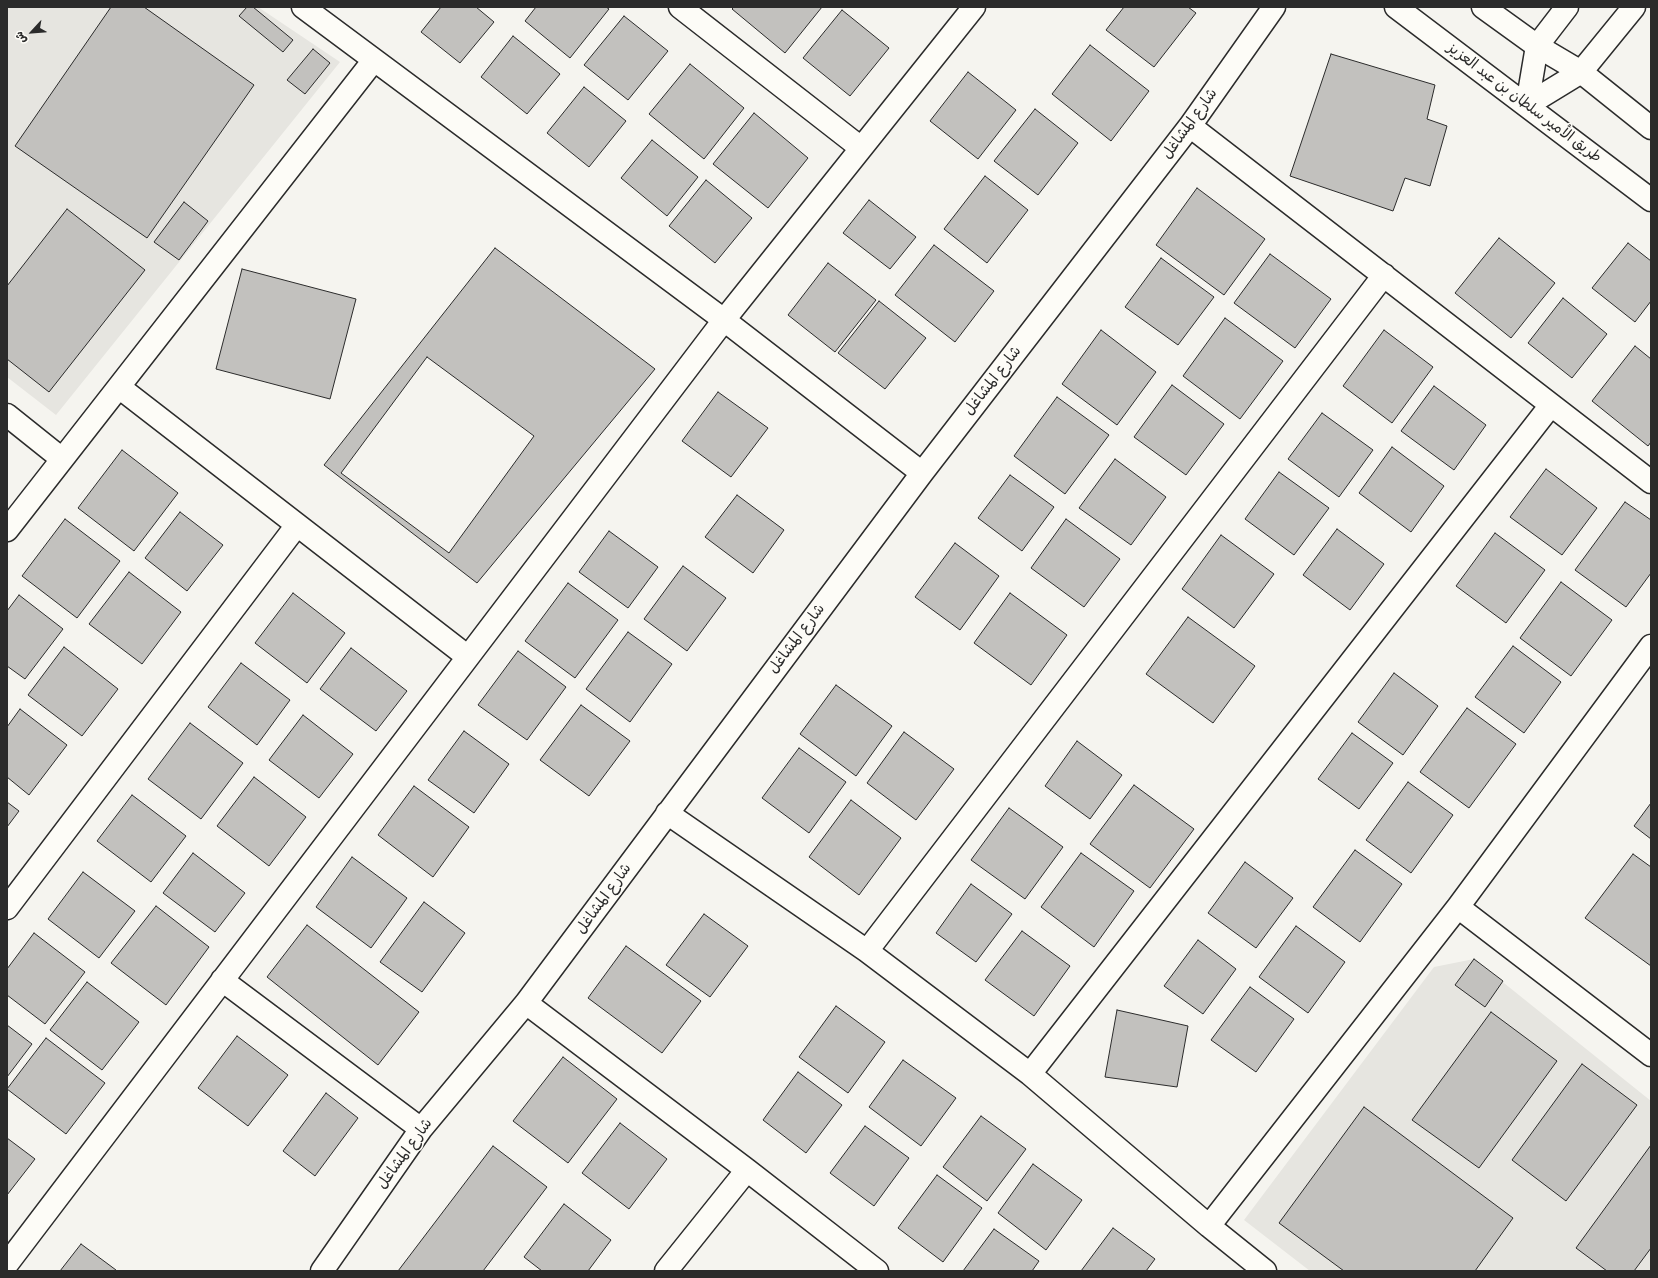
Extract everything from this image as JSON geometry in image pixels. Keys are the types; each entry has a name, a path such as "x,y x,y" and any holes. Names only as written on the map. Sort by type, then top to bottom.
{"street":[{"path":"303,7 724,320 922,473"},
{"path":"680,7 861,148"},
{"path":"7,1264 724,320 974,7"},
{"name":"شارع المشاغل","path":"322,1271 420,1129 526,1003 922,473 1190,126 1274,7"},
{"name":"طريق الأمير سلطان بن عبد العزيز","path":"1396,7 1651,200"},
{"path":"1483,7 1537,46 1581,72 1651,128"},
{"path":"1527,105 1537,46 1567,7"},
{"path":"1527,105 1581,72 1634,7"},
{"path":"7,530 374,60"},
{"path":"1190,126 1651,482"},
{"path":"867,951 1384,276"},
{"path":"119,387 468,657"},
{"path":"1030,1074 1551,405"},
{"path":"7,415 62,459"},
{"path":"7,908 297,525"},
{"path":"1209,1226 1458,907 1651,646"},
{"path":"667,813 867,951 1030,1074 1209,1226 1265,1271"},
{"path":"1458,907 1651,1055"},
{"path":"222,980 420,1129"},
{"path":"526,1003 747,1170 877,1271"},
{"path":"666,1271 747,1170"}],"shaded area":[{"path":"7,7 258,7 340,62 56,415 7,377"},
{"path":"1474,959 1651,1101 1651,1271 1310,1271 1244,1220 1434,967"}],"building":[{"path":"111,7 144,7 254,85 147,238 15,146"},
{"path":"247,7 253,7 293,40 283,52 239,16"},
{"path":"441,7 476,7 494,22 460,63 421,32"},
{"path":"536,7 606,7 609,9 570,58 525,21"},
{"path":"734,7 822,7 785,53 732,9"},
{"path":"1124,7 1188,7 1196,13 1154,67 1106,30"},
{"path":"842,10 889,48 850,96 803,58"},
{"path":"624,16 668,51 628,100 584,65"},
{"path":"513,36 560,74 527,114 481,77"},
{"path":"1090,45 1149,91 1111,141 1052,94"},
{"path":"313,49 330,63 305,94 287,80"},
{"path":"1331,54 1435,85 1427,119 1447,126 1430,186 1405,178 1393,211 1290,176"},
{"path":"690,64 744,108 704,159 649,114"},
{"path":"968,72 1016,110 978,159 930,121"},
{"path":"584,87 626,121 589,167 547,133"},
{"path":"1035,109 1078,143 1038,195 994,161"},
{"path":"754,113 808,158 768,208 713,164"},
{"path":"652,140 698,177 667,216 621,178"},
{"path":"985,176 1028,210 987,263 944,229"},
{"path":"706,180 752,218 715,263 669,226"},
{"path":"1197,188 1265,239 1224,295 1156,245"},
{"path":"869,200 916,237 890,269 843,233"},
{"path":"184,202 208,221 179,260 154,242"},
{"path":"67,209 145,270 49,392 7,359 7,286"},
{"path":"1499,238 1555,283 1511,338 1455,293"},
{"path":"1628,243 1651,261 1651,301 1635,322 1592,288"},
{"path":"934,245 994,291 955,342 895,295"},
{"path":"495,248 655,369 477,583 324,465"},
{"path":"1270,254 1331,299 1295,348 1234,303"},
{"path":"1161,258 1214,297 1178,345 1125,307"},
{"path":"828,263 876,300 835,352 788,315"},
{"path":"242,269 356,299 330,399 216,369"},
{"path":"1563,298 1607,334 1572,378 1528,343"},
{"path":"879,301 926,338 885,389 838,353"},
{"path":"1225,318 1283,361 1240,419 1183,376"},
{"path":"1101,330 1156,372 1117,425 1062,384"},
{"path":"1384,330 1433,367 1392,423 1343,386"},
{"path":"1635,346 1651,359 1651,442 1648,446 1592,401"},
{"path":"427,357 534,436 449,553 341,473"},
{"path":"1172,385 1224,424 1186,475 1134,437"},
{"path":"1434,386 1486,425 1454,470 1401,431"},
{"path":"718,392 768,428 731,477 682,441"},
{"path":"1057,397 1109,435 1065,494 1014,456"},
{"path":"1322,413 1373,450 1339,497 1288,459"},
{"path":"1392,447 1444,486 1411,532 1359,493"},
{"path":"122,450 178,493 134,551 78,508"},
{"path":"1115,459 1166,497 1131,545 1079,508"},
{"path":"1546,469 1597,508 1562,555 1510,517"},
{"path":"1279,472 1329,508 1294,555 1245,519"},
{"path":"1010,475 1054,507 1022,551 978,518"},
{"path":"737,495 784,530 753,573 705,537"},
{"path":"1625,502 1651,520 1651,573 1626,607 1575,570"},
{"path":"180,512 223,545 187,591 145,558"},
{"path":"65,519 120,561 77,618 22,576"},
{"path":"1066,519 1120,559 1084,607 1031,568"},
{"path":"1337,529 1384,564 1350,610 1303,575"},
{"path":"609,531 658,567 628,608 579,572"},
{"path":"1495,533 1545,570 1506,623 1456,586"},
{"path":"1221,535 1274,574 1234,628 1182,589"},
{"path":"955,543 999,576 960,630 915,597"},
{"path":"683,566 726,598 687,651 644,619"},
{"path":"129,572 181,612 142,664 89,624"},
{"path":"1561,582 1612,620 1571,676 1520,638"},
{"path":"568,583 618,620 575,678 525,641"},
{"path":"293,593 345,633 307,683 255,643"},
{"path":"1010,593 1067,635 1031,685 974,643"},
{"path":"19,595 63,629 25,679 7,666 7,611"},
{"path":"1188,617 1255,666 1213,723 1146,674"},
{"path":"628,632 672,664 630,722 586,689"},
{"path":"1513,646 1561,682 1524,733 1475,697"},
{"path":"64,647 118,689 82,736 28,695"},
{"path":"351,648 407,691 376,731 320,689"},
{"path":"518,651 566,687 527,740 478,705"},
{"path":"241,663 290,700 257,745 208,707"},
{"path":"1394,673 1438,706 1403,755 1358,722"},
{"path":"836,685 892,726 856,776 800,734"},
{"path":"581,705 630,741 589,796 540,760"},
{"path":"1467,708 1516,744 1469,808 1420,772"},
{"path":"20,709 67,745 29,795 7,777 7,727"},
{"path":"303,715 353,754 319,798 269,760"},
{"path":"190,723 243,763 201,819 148,779"},
{"path":"464,731 509,764 474,813 428,780"},
{"path":"904,732 954,769 916,820 867,783"},
{"path":"1352,733 1393,763 1359,809 1318,779"},
{"path":"1077,741 1122,775 1090,819 1045,786"},
{"path":"799,748 846,782 809,833 762,798"},
{"path":"254,777 306,817 269,866 217,826"},
{"path":"1408,782 1453,815 1411,873 1366,840"},
{"path":"1134,785 1194,829 1150,888 1090,844"},
{"path":"414,786 469,827 433,877 378,835"},
{"path":"132,795 186,836 151,882 97,841"},
{"path":"851,800 901,838 859,895 809,857"},
{"path":"7,802 19,811 7,827"},
{"path":"1651,803 1651,839 1634,826"},
{"path":"1009,808 1063,847 1025,899 971,860"},
{"path":"1355,850 1402,884 1360,942 1313,907"},
{"path":"193,853 245,893 215,932 163,893"},
{"path":"1081,853 1134,891 1094,947 1041,907"},
{"path":"1633,854 1651,867 1651,966 1585,918"},
{"path":"352,857 407,898 371,948 316,907"},
{"path":"1245,862 1293,898 1256,948 1208,913"},
{"path":"83,872 135,911 99,958 48,919"},
{"path":"971,884 1012,914 976,962 936,933"},
{"path":"424,902 465,933 422,992 380,962"},
{"path":"156,906 209,947 166,1005 111,963"},
{"path":"704,914 748,946 710,997 666,965"},
{"path":"307,925 419,1012 378,1065 267,977"},
{"path":"1296,926 1345,962 1308,1013 1259,977"},
{"path":"1022,931 1070,966 1034,1016 985,980"},
{"path":"34,933 85,972 45,1024 7,995 7,969"},
{"path":"1198,940 1236,969 1203,1014 1164,986"},
{"path":"626,946 701,1001 662,1053 588,998"},
{"path":"1474,959 1503,981 1485,1007 1455,985"},
{"path":"87,982 139,1022 102,1070 50,1030"},
{"path":"1250,987 1294,1019 1256,1072 1211,1040"},
{"path":"836,1006 885,1042 848,1093 799,1057"},
{"path":"1117,1010 1188,1026 1177,1087 1105,1077"},
{"path":"1491,1012 1557,1061 1479,1168 1412,1120"},
{"path":"7,1025 32,1044 7,1077"},
{"path":"237,1036 288,1075 248,1126 198,1088"},
{"path":"46,1038 105,1083 66,1134 7,1089"},
{"path":"563,1057 617,1099 568,1163 513,1121"},
{"path":"903,1060 956,1098 921,1146 869,1107"},
{"path":"1582,1064 1637,1105 1566,1201 1512,1160"},
{"path":"798,1072 842,1105 806,1153 763,1120"},
{"path":"326,1093 358,1118 315,1176 283,1151"},
{"path":"1364,1107 1513,1218 1475,1271 1344,1271 1279,1223"},
{"path":"981,1116 1026,1149 987,1201 943,1167"},
{"path":"620,1123 667,1159 629,1209 582,1173"},
{"path":"865,1126 909,1158 874,1206 830,1173"},
{"path":"7,1138 35,1159 7,1195"},
{"path":"1651,1145 1651,1248 1634,1271 1607,1271 1576,1248"},
{"path":"493,1146 547,1187 483,1271 398,1271"},
{"path":"1033,1164 1082,1200 1046,1250 998,1213"},
{"path":"937,1175 982,1208 943,1262 898,1228"},
{"path":"564,1204 611,1240 588,1271 542,1271 524,1257"},
{"path":"1113,1228 1155,1259 1146,1271 1081,1271"},
{"path":"994,1229 1039,1261 1032,1271 963,1271"},
{"path":"81,1244 116,1270 60,1271"}]}
